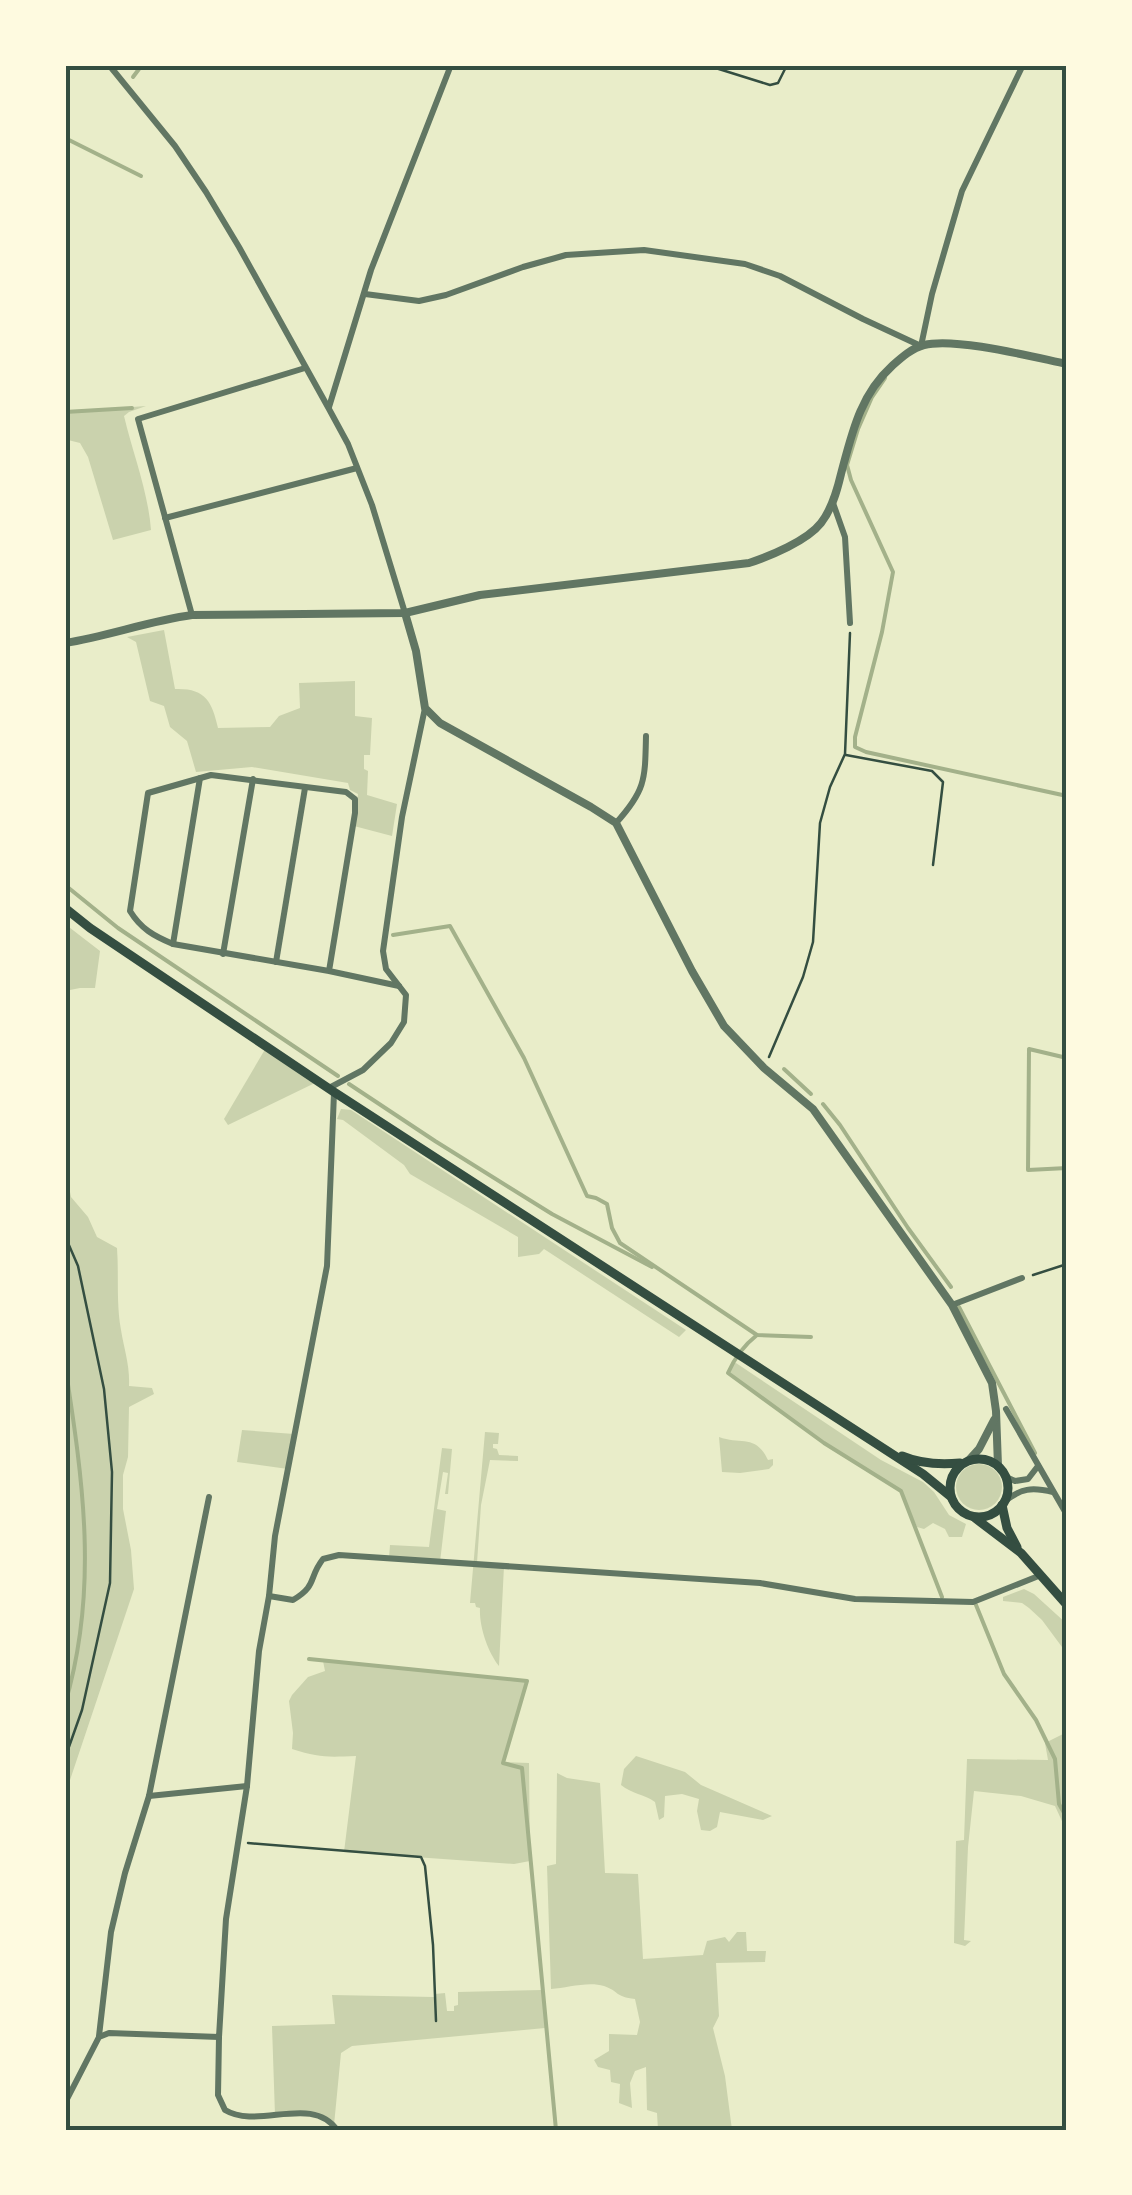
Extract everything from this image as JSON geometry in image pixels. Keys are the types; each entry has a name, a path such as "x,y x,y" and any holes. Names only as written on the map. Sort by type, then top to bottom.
{"main road":[{"path":"65,908 332,1090 923,1474 950,1496 959,1509 988,1525 1021,1553 1067,1605"},
{"path":"884,1449 916,1462 933,1464 979,1458 998,1466 1008,1485 1003,1504 1007,1528 1021,1553"},
{"path":"950,1496 952,1474 966,1461"},
{"path":"973,1516 989,1515 1003,1504"}],"street":[{"path":"110,65 176,146 196,177 328,408 372,505 416,650 425,708 402,817 383,950 386,969 406,995 404,1022 391,1043 364,1070 332,1090 327,1266 275,1536 259,1652 248,1786 226,1919 218,2095 224,2110 240,2117 312,2114 325,2118 337,2130"},
{"path":"328,408 371,270 451,65"},
{"path":"65,644 166,619 406,613 480,594 748,563 770,556 812,532 833,503 856,418 871,389 896,362 921,346 962,191 1023,65"},
{"path":"365,294 419,302 566,255 644,250 745,264 780,276 921,346 957,344 1067,364"},
{"path":"192,616 138,419 306,368"},
{"path":"165,518 357,468"},
{"path":"833,503 844,537 850,623"},
{"path":"425,708 440,723 616,824 724,1026 764,1068 814,1109 952,1305 992,1383 1001,1410 1067,1515"},
{"path":"616,824 644,783 646,736"},
{"path":"329,971 355,799 346,792 211,775 148,793 130,911 151,935 173,944 399,986"},
{"path":"173,944 200,777"},
{"path":"223,954 253,778"},
{"path":"276,962 305,788"},
{"path":"952,1305 1022,1278"},
{"path":"966,1461 987,1436 1001,1410"},
{"path":"998,1466 1001,1410"},
{"path":"1006,1477 1028,1480 1038,1465"},
{"path":"1003,1504 1025,1489 1053,1492"},
{"path":"65,2103 99,2037 110,1932 150,1796 209,1497"},
{"path":"269,1596 293,1600 308,1591 323,1559 339,1555 760,1583 855,1599 973,1602 1041,1575"},
{"path":"150,1796 248,1786"},
{"path":"99,2037 121,2032 219,2037"}],"path":[{"path":"706,65 770,85 778,83 786,65"},
{"path":"764,1068 803,977 813,942 820,822 845,754 850,623"},
{"path":"845,754 932,770 943,782 933,864"},
{"path":"65,1236 78,1266 104,1389 112,1472 110,1582 82,1710 65,1758"},
{"path":"1022,1278 1067,1264"},
{"path":"238,1842 421,1857 431,1928 436,2021"}],"green space":[{"path":"146,406 124,416 144,487 151,530 113,540 88,457 80,443 68,440 65,412"},
{"path":"164,630 175,689 194,691 206,698 218,728 270,727 279,716 300,708 299,683 355,681 355,716 372,718 370,755 364,755 367,795 397,804 392,836 354,826 358,794 350,790 348,783 252,767 196,772 187,741 170,727 164,706 150,701 136,642 127,637"},
{"path":"65,924 100,951 95,988 65,991"},
{"path":"267,1046 319,1081 228,1125 224,1119"},
{"path":"341,1109 351,1110 686,1330 679,1337 544,1249 539,1254 518,1257 518,1237 410,1174 404,1165 337,1119"},
{"path":"65,1167 71,1197 88,1217 97,1237 117,1248 119,1310 129,1386 152,1388 154,1394 129,1407 123,1509 134,1589 65,1795 65,1530 69,1513 65,1472"},
{"path":"733,1361 881,1460 923,1482 949,1515 966,1524 962,1537 949,1537 945,1529 933,1523 924,1529 917,1527 901,1491 824,1443 728,1373"},
{"path":"242,1430 294,1434 288,1469 237,1462"},
{"path":"485,1432 499,1433 498,1444 493,1444 493,1448 499,1455 518,1456 518,1461 490,1460 481,1505 477,1563 504,1566 499,1666 485,1639 480,1608 470,1603"},
{"path":"719,1437 753,1443 768,1460 773,1459 773,1465 740,1473 722,1472"},
{"path":"442,1448 452,1449 448,1494 448,1473 443,1472 437,1509 446,1511 440,1562 389,1558 390,1545 429,1547"},
{"path":"979,1464 995,1471 1002,1487 995,1503 979,1510 963,1503 956,1487 963,1471"},
{"path":"1024,1589 1067,1624 1067,1646 1062,1647 1042,1620 1022,1603 1003,1601 1003,1597"},
{"path":"323,1661 527,1681 503,1762 529,1763 530,1861 514,1864 344,1852 356,1756 324,1756 292,1749 289,1701 308,1677 325,1671"},
{"path":"1067,1732 1067,1832 1055,1806 1021,1796 974,1791 964,1940 971,1941 965,1946 954,1943 956,1841 964,1840 967,1759 1048,1760 1045,1743"},
{"path":"636,1756 685,1772 701,1785 772,1816 763,1820 720,1812 717,1827 701,1830 699,1799 682,1794 665,1796 664,1817 659,1820 655,1802 621,1785 624,1769"},
{"path":"557,1773 600,1783 605,1873 638,1874 643,1959 703,1955 707,1941 725,1937 729,1942 737,1932 746,1932 747,1951 766,1951 765,1962 716,1963 719,2016 713,2028 725,2076 732,2130 658,2130 657,2113 647,2110 646,2067 635,2071 630,2083 632,2108 619,2103 620,2084 611,2082 610,2070 598,2067 594,2060 609,2051 609,2034 637,2035 640,2022 635,1999 598,1985 551,1989 547,1866 556,1864"},
{"path":"542,1990 545,2028 352,2046 341,2053 334,2125 312,2114 275,2115 272,2026 335,2024 332,1995 434,1997 445,1993 447,2011 454,2011 458,1992"}],"waterway":[{"path":"133,77 142,65"},
{"path":"65,138 141,176"},
{"path":"885,378 858,429 847,465 893,572 855,747 1067,796"},
{"path":"65,412 132,408"},
{"path":"65,885 118,928 338,1076"},
{"path":"393,935 450,926 524,1058 587,1196 607,1204 620,1243 757,1335 811,1337"},
{"path":"1067,1058 1029,1049 1028,1170 1067,1168"},
{"path":"784,1069 811,1094"},
{"path":"349,1084 552,1214 652,1267"},
{"path":"823,1104 951,1287"},
{"path":"959,1307 1035,1453"},
{"path":"757,1335 740,1352 728,1373 824,1443 901,1491 942,1597"},
{"path":"65,1365 85,1535 82,1619 65,1704"},
{"path":"976,1605 1004,1674 1036,1720 1055,1759 1059,1804 1067,1818"},
{"path":"309,1659 527,1681 503,1763 522,1768 556,2130"}]}
